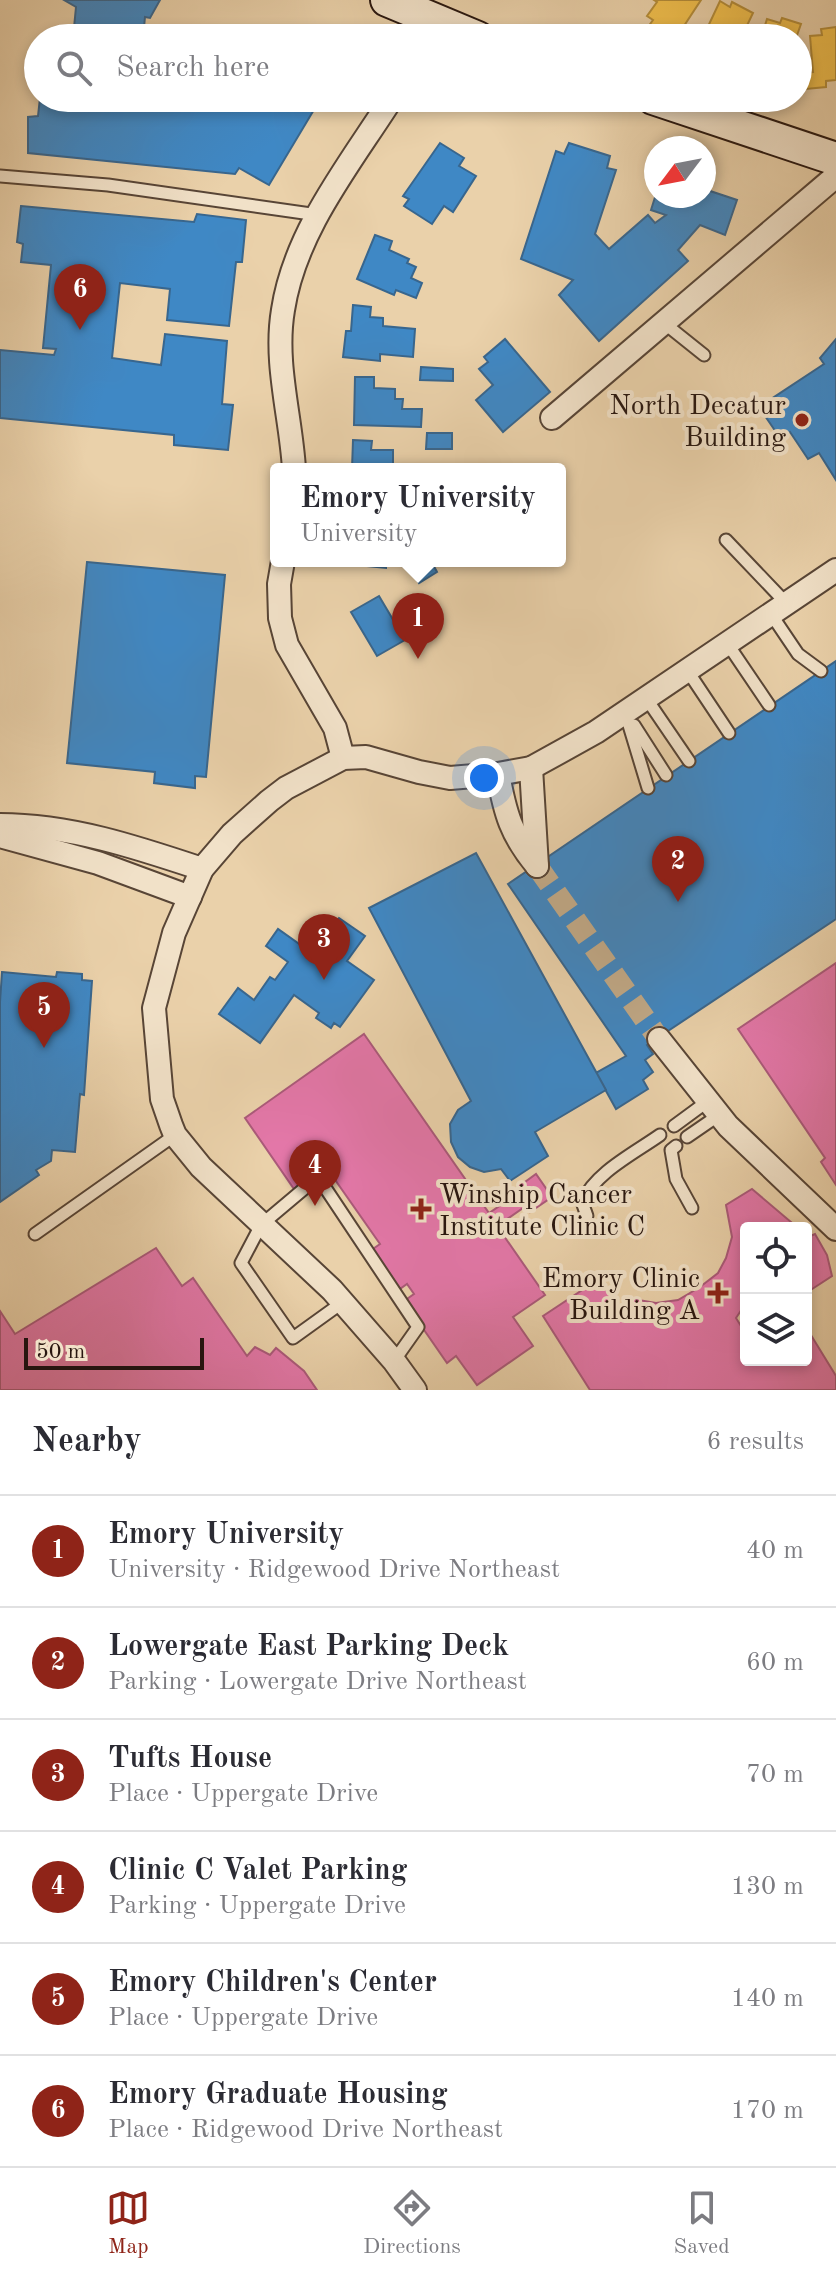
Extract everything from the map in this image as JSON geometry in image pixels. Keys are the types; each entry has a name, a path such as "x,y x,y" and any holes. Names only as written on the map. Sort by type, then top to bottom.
{"main road":[{"path":"420,15 443,24"},
{"path":"695,112 836,159"}],"street":[{"path":"293,463 284,395 283,310 297,257 318,215 383,112"},
{"path":"552,418 836,176"},
{"path":"282,567 280,618 287,645 335,728 343,758"},
{"path":"415,1390 343,1302 201,1167 175,1135 162,1099 154,1008 174,933 202,869 232,834 262,806 286,788 343,758 366,757 450,778 531,768 596,732 778,608 834,575"},
{"path":"498,774 512,832 537,866 531,768"},
{"path":"0,825 34,825 110,839 202,869"},
{"path":"0,836 98,863 190,897"},
{"path":"659,1039 714,1108 836,1229"}],"lane":[{"path":"0,176 108,185 318,215"},
{"path":"664,323 704,355"},
{"path":"726,540 778,608 798,654 821,671"},
{"path":"727,643 769,705"},
{"path":"687,670 729,733"},
{"path":"646,698 689,761"},
{"path":"625,712 666,775"},
{"path":"625,712 648,788"},
{"path":"674,1126 714,1108"},
{"path":"687,1137 714,1108"},
{"path":"35,1234 175,1135"},
{"path":"587,1216 582,1202 587,1190 660,1135"},
{"path":"676,1146 671,1150 676,1179 692,1208"},
{"path":"343,1302 293,1338 241,1263 261,1225 318,1177 418,1327 394,1361"}],"building: Homes":[{"path":"654,0 701,0 685,24 650,24 653,20 647,16 657,2"},
{"path":"720,1 730,7 732,2 753,13 748,24 709,24"},
{"path":"782,18 801,24 765,24 767,19 780,23"},
{"path":"836,27 836,80 826,81 826,87 812,88 812,36 822,35 821,29"}],"building: Schools":[{"path":"64,0 160,0 150,18 145,17 144,24 74,24 76,7"},
{"path":"38,112 313,112 269,185 239,168 235,174 28,153 28,117 38,116"},
{"path":"440,143 464,158 459,166 476,176 453,212 444,206 432,224 404,206 409,199 403,196"},
{"path":"569,143 610,156 607,168 616,170 595,234 609,249 648,215 655,223 666,215 652,208 716,208 716,193 737,200 725,235 700,225 678,250 688,261 599,341 559,295 573,280 521,259 556,151 564,154"},
{"path":"21,206 194,222 197,214 246,220 242,262 236,262 229,326 167,320 170,289 120,283 112,358 161,365 165,334 227,341 222,404 233,405 228,450 174,445 174,435 0,418 0,350 54,355 56,349 43,348 51,265 21,262 23,244 17,242"},
{"path":"375,235 392,241 389,250 409,259 407,263 416,267 411,278 422,283 416,298 396,290 394,295 357,279"},
{"path":"353,305 371,307 370,317 383,318 383,326 415,329 413,357 380,354 380,361 343,357 346,331 351,331"},
{"path":"505,339 550,392 503,432 476,400 493,385 479,369 488,362 484,357"},
{"name":"North Decatur Building","path":"836,339 836,480 819,453 808,459 790,432 780,438 759,407 824,364 820,358"},
{"path":"421,367 453,369 453,381 420,380"},
{"path":"355,377 374,377 374,388 395,389 395,399 403,399 402,409 422,409 421,427 354,425"},
{"path":"427,433 452,433 452,449 426,449"},
{"path":"353,440 372,441 371,450 393,450 393,463 352,463"},
{"path":"87,562 225,575 206,777 195,776 195,788 154,783 155,772 67,763"},
{"path":"409,567 434,567 437,572 419,583"},
{"path":"379,596 405,640 377,656 351,612"},
{"path":"836,661 836,919 647,1045 653,1054 645,1060 653,1072 643,1080 648,1089 616,1109 596,1073 626,1056 508,884"},
{"path":"476,853 606,1090 535,1132 548,1156 510,1181 501,1169 484,1172 470,1167 458,1157 451,1142 450,1124 458,1110 471,1101 369,908"},
{"path":"339,918 365,936 347,961 374,980 340,1027 334,1023 331,1028 316,1018 319,1013 294,995 260,1043 219,1014 238,988 254,1000 270,977 275,980 288,962 266,946 278,929 305,948 322,924 330,930"},
{"path":"2,972 56,977 57,972 82,974 82,980 92,981 84,1095 80,1094 75,1152 52,1150 51,1161 36,1170 39,1175 0,1202 0,1002"}],"building: Health":[{"path":"836,963 836,1185 821,1162 825,1158 738,1029"},
{"name":"Winship Cancer Institute Clinic C","path":"364,1034 489,1213 517,1194 514,1190 536,1174 552,1197 530,1212 526,1206 497,1226 545,1295 513,1317 533,1346 477,1385 456,1356 447,1363 404,1301 414,1294 407,1284 397,1291 370,1251 380,1244 326,1167 294,1189 245,1118"},
{"name":"Emory Clinic Building A","path":"752,1189 791,1222 740,1222 740,1312 736,1318 740,1324 740,1366 812,1366 812,1337 836,1376 836,1390 590,1390 543,1316 599,1279 619,1309 633,1299 656,1303 678,1300 700,1287 718,1273 726,1258 732,1237 726,1205"},
{"path":"815,1234 827,1255 832,1276 812,1289 812,1235"},
{"path":"156,1248 182,1286 193,1278 247,1356 255,1347 270,1355 276,1348 304,1371 317,1390 0,1390 0,1311 15,1334"}],"tunnel":[{"path":"537,866 659,1039"}],"place":[{"name":"Emory Graduate Housing","path":"80,330"},
{"name":"North Decatur Building","path":"802,420"},
{"name":"Emory University","path":"418,659"},
{"name":"Lowergate East Parking Deck","path":"678,902"},
{"name":"Tufts House","path":"324,980"},
{"name":"Emory Children's Center","path":"44,1048"},
{"name":"Clinic C Valet Parking","path":"315,1206"},
{"name":"Winship Cancer Institute Clinic C","path":"421,1209"},
{"name":"Emory Clinic Building A","path":"718,1293"}]}
